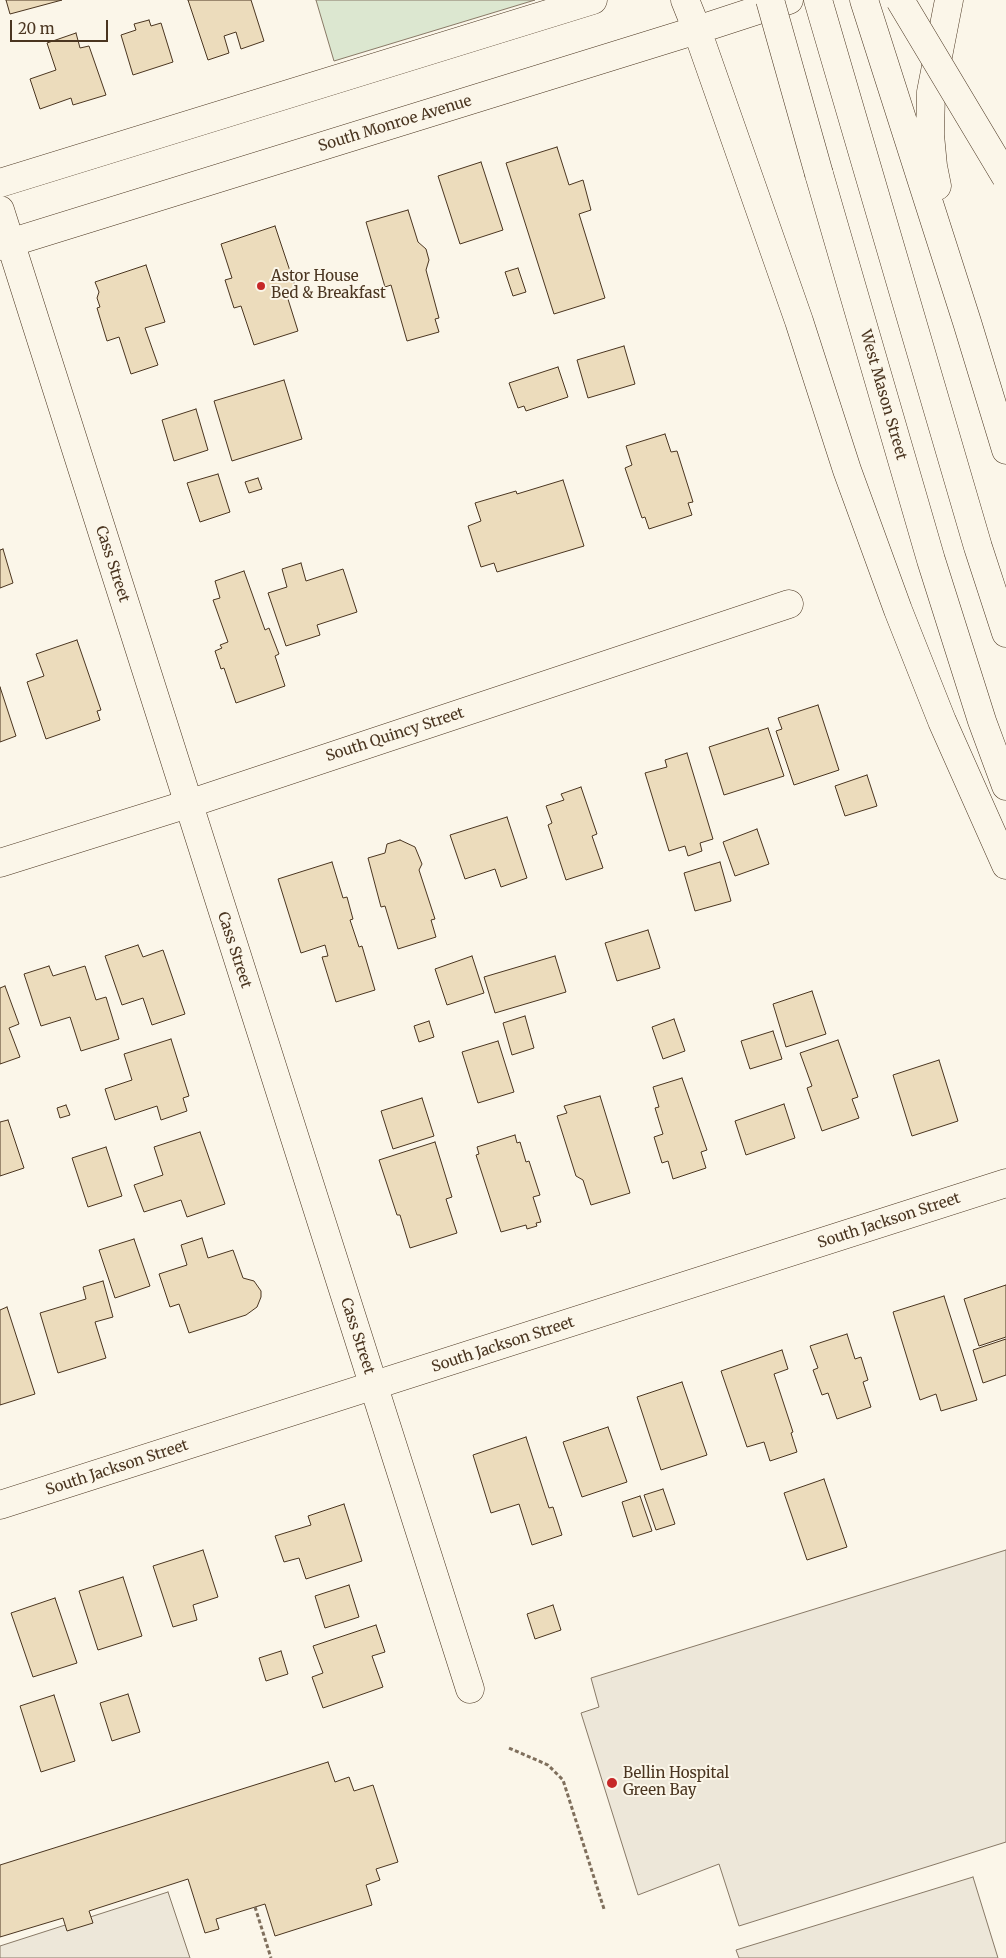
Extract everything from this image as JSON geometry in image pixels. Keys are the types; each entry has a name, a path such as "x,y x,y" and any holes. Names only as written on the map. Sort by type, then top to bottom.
{"main road":[{"path":"0,183 593,0"},
{"path":"685,0 799,321 847,470 898,610 942,721 1006,865"},
{"name":"West Mason Street","path":"770,0 931,560 982,722 1006,786"},
{"name":"South Monroe Avenue","path":"5,245 789,0"},
{"path":"818,0 975,538 1006,633"},
{"path":"864,0 1006,450"},
{"path":"900,0 1006,177"},
{"path":"949,0 932,80 930,135 933,166 967,322"},
{"name":"Cass Street","path":"0,210 5,245 188,804 470,1689"},
{"name":"South Quincy Street","path":"0,863 188,804 789,604"},
{"name":"South Jackson Street","path":"0,1505 374,1387 1006,1183"}],"path":[{"path":"509,1748 548,1765 563,1780 604,1909"},
{"path":"255,1907 271,1958"}],"green space":[{"path":"316,0 535,0 334,61"}],"shaded area":[{"path":"1006,1550 1006,1842 739,1926 719,1864 638,1895 581,1713 599,1707 591,1678"},
{"path":"973,1877 998,1958 739,1958 736,1950"},
{"path":"168,1892 190,1958 0,1958 0,1946"}],"building":[{"path":"6,0 62,0 10,14"},
{"path":"188,0 251,0 264,41 241,49 236,32 224,36 229,53 208,60"},
{"path":"149,20 151,26 161,23 173,62 133,75 121,35 136,30 134,24"},
{"path":"76,33 80,48 89,46 106,95 73,105 71,98 40,109 30,79 56,70 47,43"},
{"path":"557,147 569,185 583,180 591,210 579,214 605,298 554,314 506,163"},
{"path":"481,162 503,230 460,244 438,176"},
{"path":"408,210 418,242 426,249 429,260 426,270 439,318 435,319 439,332 407,341 391,285 385,287 366,222"},
{"name":"Astor House Bed & Breakfast","path":"275,226 297,292 287,296 298,331 254,345 241,306 234,308 225,280 232,278 221,244"},
{"path":"146,265 165,322 145,328 158,365 131,374 119,337 107,341 97,308 100,307 97,298 99,292 95,282"},
{"path":"518,268 526,292 513,296 505,272"},
{"path":"624,346 635,384 588,398 577,360"},
{"path":"558,367 568,397 526,411 524,406 518,408 509,383"},
{"path":"284,380 302,439 232,461 214,401"},
{"path":"196,409 208,450 174,461 162,420"},
{"path":"665,434 671,452 677,451 693,502 688,503 692,515 649,529 645,517 642,518 625,468 632,465 626,446"},
{"path":"218,474 230,512 200,522 187,483"},
{"path":"258,478 262,489 249,493 245,482"},
{"path":"563,480 584,546 497,572 494,563 481,567 468,526 481,521 475,503 516,491 517,494"},
{"path":"3,549 13,583 0,588 0,550"},
{"path":"301,563 306,581 343,569 357,612 317,625 320,635 286,646 268,593 287,587 282,569"},
{"path":"244,571 265,630 269,628 279,654 275,656 285,686 236,703 224,668 221,669 215,651 222,648 220,645 228,642 213,600 220,598 215,581"},
{"path":"77,640 101,710 97,711 100,720 46,739 27,682 44,676 36,654"},
{"path":"0,687 16,736 0,742"},
{"path":"818,705 839,770 794,785 776,731 782,729 778,718"},
{"path":"768,728 784,776 724,795 709,747"},
{"path":"687,753 713,839 700,843 702,851 688,856 685,846 669,851 645,773 667,767 665,760"},
{"path":"867,775 877,806 845,816 835,786"},
{"path":"581,787 597,834 592,836 603,868 566,880 548,825 552,823 546,806 564,800 561,794"},
{"path":"507,817 527,878 501,887 495,869 465,879 450,835"},
{"path":"757,829 769,864 735,876 723,842"},
{"path":"400,840 415,847 422,864 419,870 435,919 431,920 436,937 398,949 385,906 381,907 368,858 385,853 387,844"},
{"path":"332,862 343,898 347,897 353,919 350,920 359,947 362,946 375,990 336,1002 322,957 328,956 325,945 301,953 278,879"},
{"path":"720,862 731,901 695,911 684,873"},
{"path":"648,930 660,968 617,981 605,943"},
{"path":"138,945 143,957 163,950 185,1014 152,1025 143,998 122,1005 105,956"},
{"path":"472,956 484,993 447,1005 435,969"},
{"path":"555,956 566,992 495,1013 484,977"},
{"path":"49,966 53,976 85,966 96,1000 106,997 119,1039 81,1051 70,1017 41,1026 24,974"},
{"path":"5,986 19,1024 9,1028 20,1057 0,1064 0,988"},
{"path":"812,991 826,1034 786,1047 773,1004"},
{"path":"525,1016 534,1048 512,1055 503,1023"},
{"path":"674,1019 685,1051 663,1059 652,1027"},
{"path":"429,1021 434,1037 419,1042 414,1026"},
{"path":"773,1031 782,1059 750,1069 741,1041"},
{"path":"171,1039 189,1096 183,1098 187,1111 161,1120 157,1106 115,1120 105,1089 132,1080 124,1054"},
{"path":"838,1040 858,1097 852,1099 859,1118 822,1131 807,1088 812,1086 800,1053"},
{"path":"498,1041 514,1092 478,1103 462,1052"},
{"path":"939,1060 958,1121 912,1136 893,1075"},
{"path":"682,1078 707,1150 701,1152 706,1168 673,1179 668,1161 662,1163 654,1137 663,1134 655,1108 659,1107 653,1087"},
{"path":"600,1096 630,1193 591,1205 583,1180 576,1176 557,1116 567,1113 564,1106"},
{"path":"422,1098 434,1136 393,1149 381,1111"},
{"path":"784,1104 795,1138 746,1155 735,1121"},
{"path":"66,1105 70,1115 60,1118 57,1108"},
{"path":"8,1120 24,1168 0,1176 0,1122"},
{"path":"200,1132 225,1204 187,1217 181,1200 144,1212 134,1185 163,1175 154,1147"},
{"path":"515,1135 517,1143 520,1142 526,1162 529,1161 540,1195 533,1197 541,1222 536,1223 537,1226 527,1229 526,1225 501,1232 476,1155 479,1154 477,1147"},
{"path":"435,1142 452,1197 446,1199 457,1233 410,1248 400,1215 397,1215 379,1160"},
{"path":"106,1147 122,1196 88,1207 72,1158"},
{"path":"202,1238 208,1258 233,1250 243,1278 254,1281 261,1291 261,1297 257,1307 246,1315 189,1333 179,1304 170,1307 159,1274 187,1265 181,1245"},
{"path":"134,1239 150,1286 115,1298 99,1250"},
{"path":"103,1281 113,1317 95,1322 106,1358 58,1373 40,1313 86,1299 83,1287"},
{"path":"1006,1285 1006,1337 979,1346 964,1299"},
{"path":"944,1296 977,1400 941,1411 936,1394 920,1400 893,1312"},
{"path":"7,1307 35,1394 0,1405 0,1310"},
{"path":"847,1334 855,1359 861,1357 868,1380 863,1382 871,1407 837,1419 828,1393 822,1395 813,1370 818,1368 810,1346"},
{"path":"1006,1339 1006,1375 983,1383 973,1350"},
{"path":"782,1350 788,1369 774,1374 793,1432 791,1433 797,1452 770,1461 764,1442 747,1447 721,1371"},
{"path":"682,1382 707,1455 661,1470 637,1397"},
{"path":"608,1427 627,1482 582,1497 563,1442"},
{"path":"526,1437 549,1508 553,1507 562,1535 532,1545 519,1504 491,1513 473,1455"},
{"path":"824,1479 847,1547 807,1560 784,1493"},
{"path":"663,1489 675,1524 656,1530 644,1495"},
{"path":"640,1496 652,1531 633,1537 622,1502"},
{"path":"344,1504 362,1561 306,1579 299,1558 284,1562 275,1536 311,1525 308,1516"},
{"path":"203,1550 218,1597 193,1605 197,1620 173,1627 153,1566"},
{"path":"123,1577 142,1636 98,1650 79,1591"},
{"path":"349,1585 359,1617 325,1628 315,1596"},
{"path":"55,1598 77,1663 33,1677 11,1613"},
{"path":"553,1605 561,1630 535,1639 527,1614"},
{"path":"376,1625 385,1652 372,1656 383,1687 323,1708 312,1677 323,1673 313,1646"},
{"path":"281,1651 288,1674 266,1681 259,1658"},
{"path":"128,1694 140,1732 112,1741 100,1703"},
{"path":"54,1695 75,1761 41,1772 20,1706"},
{"path":"328,1762 335,1782 349,1777 354,1791 373,1785 398,1862 376,1869 380,1880 366,1885 372,1905 275,1936 265,1904 216,1919 219,1929 205,1933 188,1879 89,1911 93,1923 67,1931 63,1918 0,1937 0,1865"}],"place":[{"name":"Astor House Bed & Breakfast","path":"261,286"},
{"name":"Bellin Hospital Green Bay","path":"612,1783"}]}
